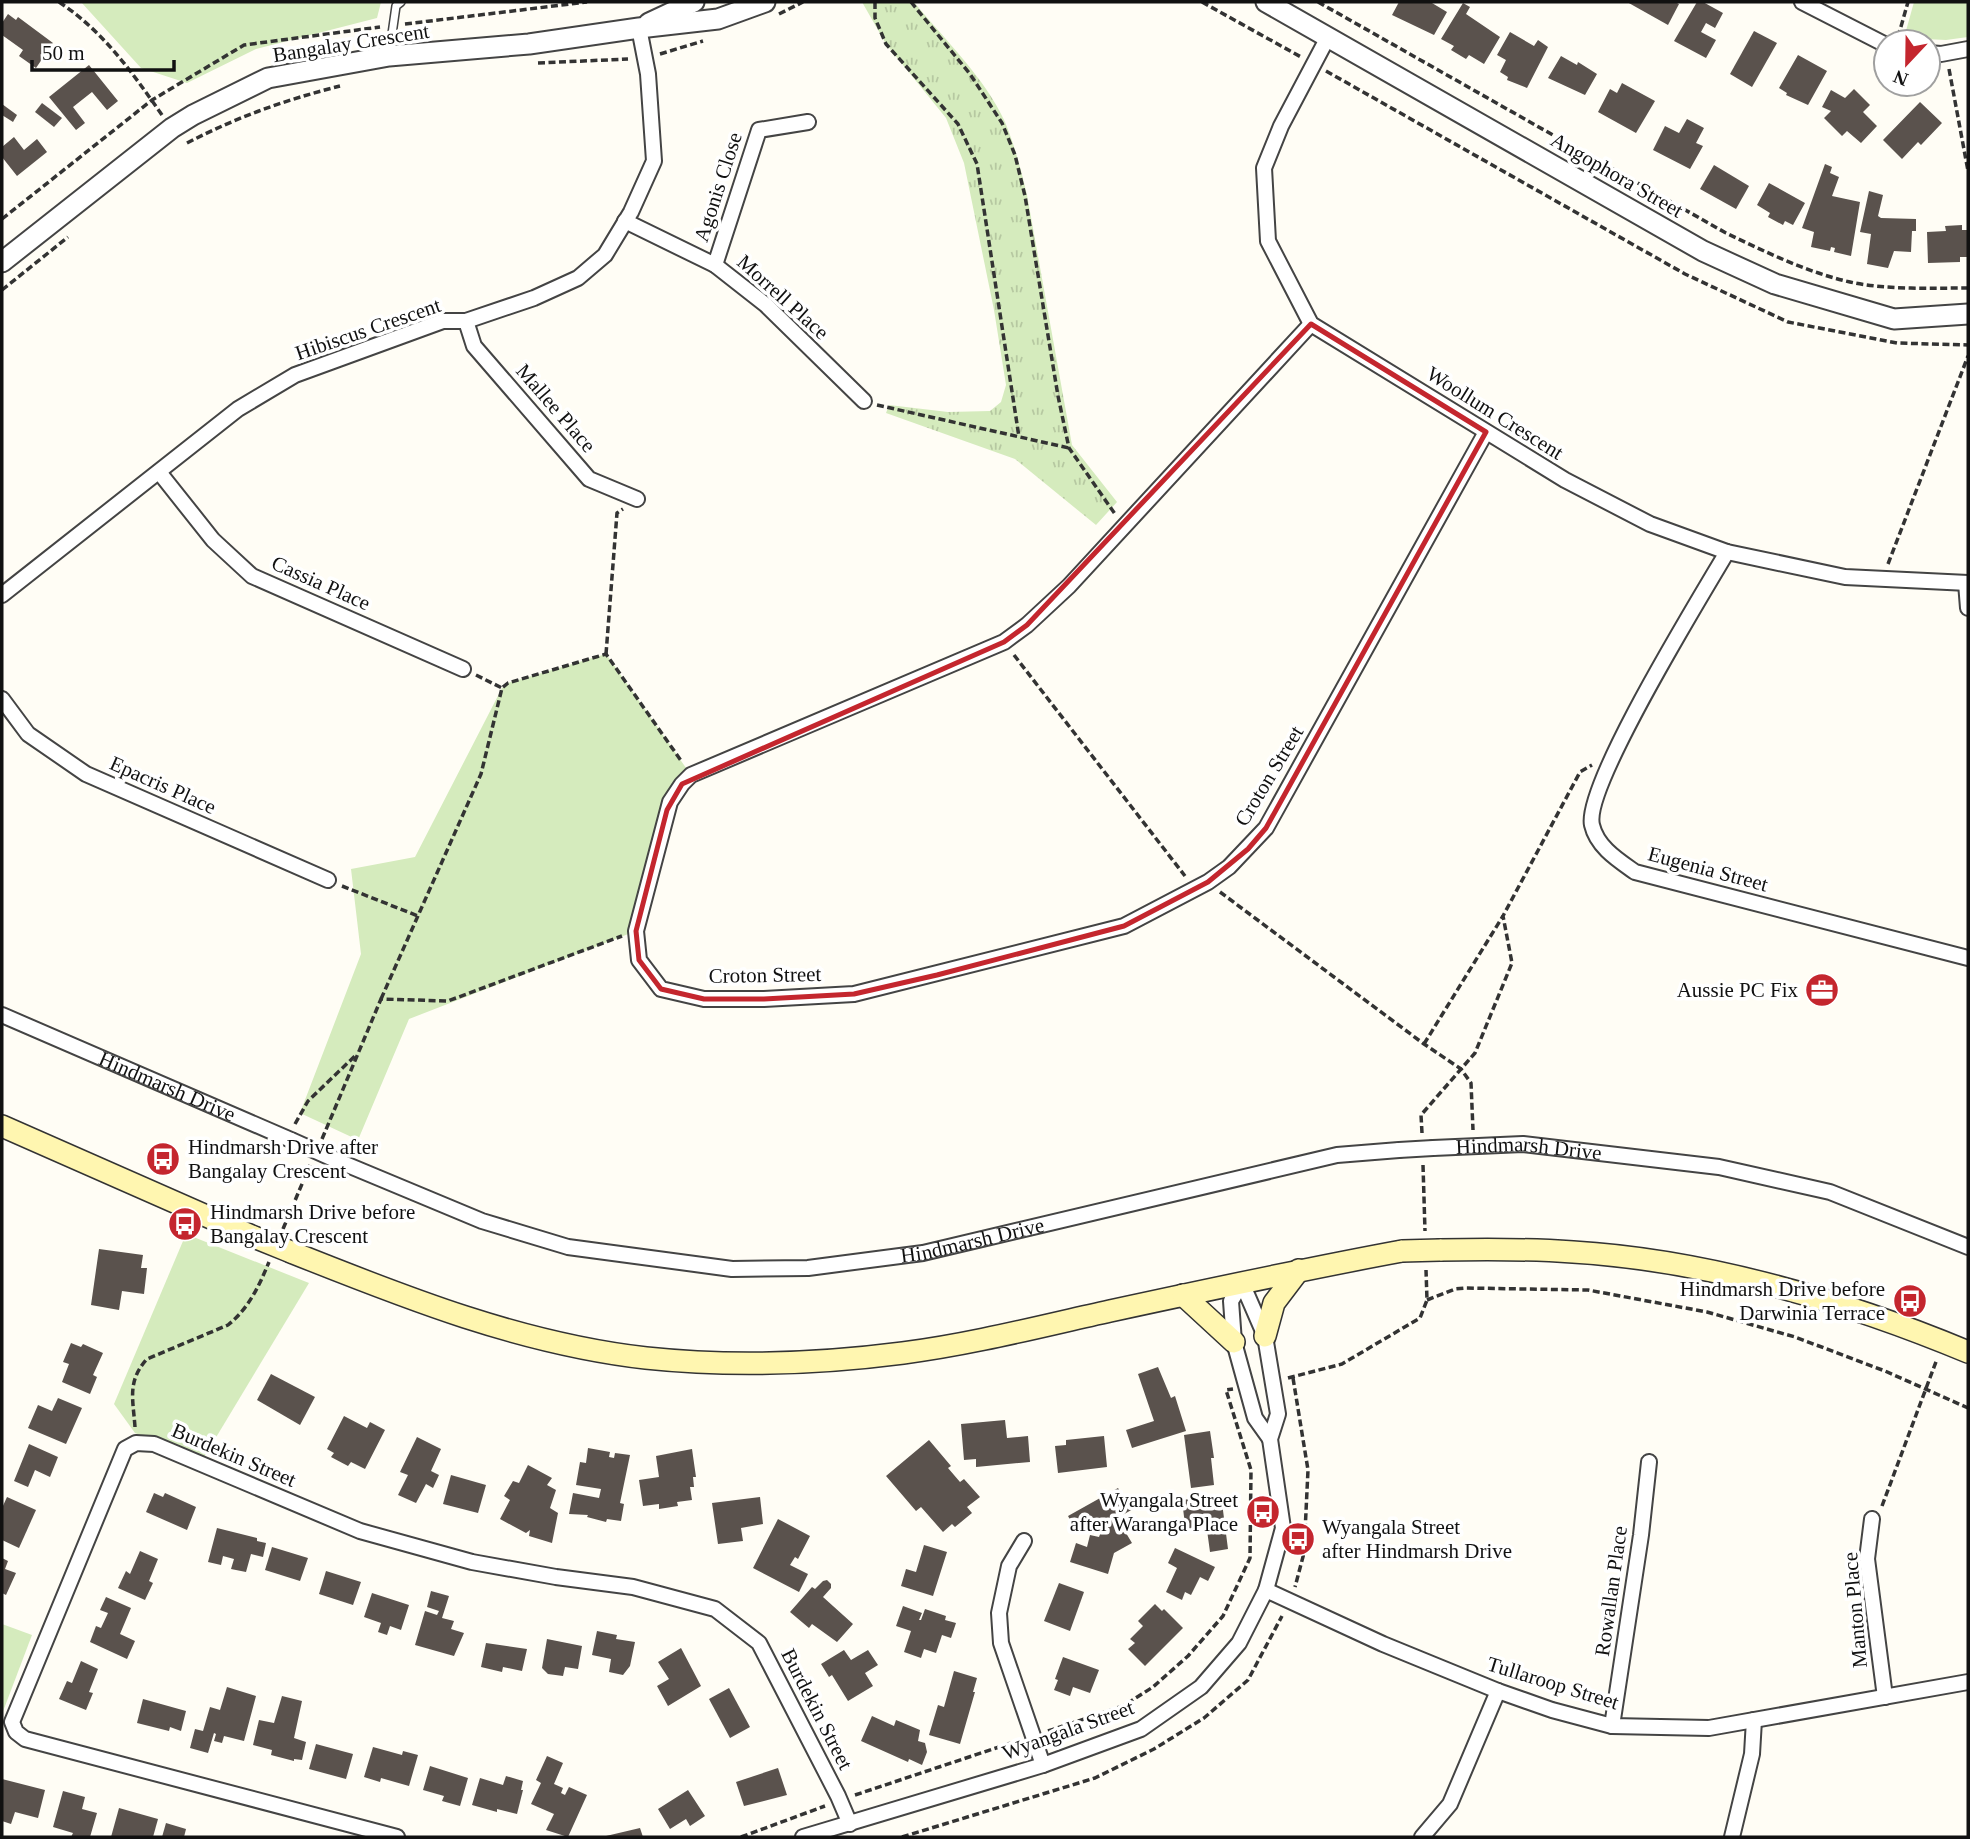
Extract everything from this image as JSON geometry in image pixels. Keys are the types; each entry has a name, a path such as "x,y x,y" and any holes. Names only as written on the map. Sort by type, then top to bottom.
{"main road":[{"path":"2,1126 254,1237 395,1293 464,1317 560,1343 646,1358 734,1363 818,1362 905,1352 988,1338 1299,1270 1402,1251 1433,1255 1575,1252 1666,1263 1757,1282 1902,1325 1968,1352"},
{"path":"1265,1336 1274,1303 1299,1270"},
{"path":"1183,1295 1234,1342"}],"street":[{"name":"Bangalay Crescent","path":"639,27 694,2"},
{"name":"Bangalay Crescent","path":"2,262 172,128 268,78 389,56 529,44 639,27 718,19 765,2"},
{"name":"Angophora Street","path":"1266,2 1703,251 1775,284 1894,319 1968,314"},
{"path":"1802,2 1872,38"},
{"name":"Hibiscus Crescent","path":"2,595 239,409 295,375 443,321 466,321 534,298 578,278 605,255 654,161 648,74 639,27"},
{"path":"1311,324 1268,241 1264,168 1281,126 1328,37"},
{"path":"1942,53 1968,49"},
{"name":"Agonis Close","path":"715,265 760,130 808,122"},
{"name":"Morrell Place","path":"625,221 715,265 766,305 864,401"},
{"name":"Mallee Place","path":"466,321 474,345 589,479 636,499"},
{"name":"Woollum Crescent","path":"1311,324 1565,480 1650,524 1727,552 1845,577 1967,583"},
{"name":"Croton Street","path":"1311,324 1069,586 1027,625 1004,642 691,775 682,783 670,802 636,931 639,960 661,989 704,999 764,999 866,991 1125,926 1201,886 1248,849 1266,828 1486,432"},
{"name":"Cassia Place","path":"159,472 213,540 252,576 463,669"},
{"name":"Eugenia Street","path":"1727,552 1615,751 1593,802 1592,825 1608,852 1635,872 1968,958"},
{"path":"1967,583 1968,608"},
{"name":"Epacris Place","path":"2,699 28,734 86,774 328,880"},
{"name":"Hindmarsh Drive","path":"2,1015 292,1133 338,1161 482,1221 568,1247 732,1269 820,1267 923,1253 1337,1155 1523,1144 1719,1167 1830,1192 1968,1247"},
{"name":"Wyangala Street","path":"803,1837 1043,1765 1141,1729 1201,1687 1239,1643 1266,1590 1283,1528 1270,1439 1278,1414 1265,1336 1242,1283"},
{"name":"Wyangala Street","path":"1242,1283 1231,1301 1234,1342 1255,1418 1270,1439"},
{"name":"Burdekin Street","path":"397,1837 25,1739 16,1732 12,1722 125,1450 136,1443 154,1444 360,1531 459,1559 556,1577 633,1587 715,1609 759,1643 850,1824"},
{"name":"Rowallan Place","path":"1612,1727 1641,1535 1649,1462"},
{"name":"Manton Place","path":"1872,1519 1867,1559 1885,1697"},
{"path":"1024,1541 1009,1566 999,1612 1001,1643 1043,1765"},
{"name":"Tullaroop Street","path":"1266,1590 1382,1644 1498,1691 1612,1727 1709,1728 1968,1682"},
{"path":"1422,1837 1450,1804 1498,1691"},
{"path":"1732,1837 1752,1754 1754,1720"}],"lane":[{"path":"389,56 396,6 401,2"}],"path":[{"path":"59,2 80,16 114,49 172,128 182,146 232,120 352,83"},
{"path":"875,2 875,18 886,44 958,124 977,164 1019,437"},
{"path":"911,2 970,74 1002,123 1025,196 1069,448 1124,526"},
{"path":"1318,2 1726,233 1790,263 1852,283 1919,288 1968,288"},
{"path":"1901,28 1908,2"},
{"path":"1946,53 1968,171"},
{"path":"528,64 645,58"},
{"path":"2,290 74,232"},
{"path":"1882,579 1968,356"},
{"path":"864,401 887,409 1069,448"},
{"path":"636,499 617,513 606,654 691,775"},
{"path":"1004,642 1201,886 1461,1069 1471,1083 1473,1146"},
{"path":"381,999 481,774 502,688 508,683 606,654"},
{"path":"463,669 502,688"},
{"path":"1423,1044 1503,916 1580,772 1615,751"},
{"path":"328,880 418,916"},
{"path":"1425,1234 1426,1148 1421,1115 1475,1053 1512,964 1503,916"},
{"path":"292,1133 307,1101 358,1053"},
{"path":"902,1837 1095,1779 1154,1749 1204,1718 1248,1680 1289,1600 1304,1553 1308,1470 1293,1378 1342,1364 1420,1318 1427,1300 1433,1255"},
{"path":"1427,1300 1465,1288 1567,1289 1600,1292 1707,1312 1795,1337 1885,1371 1968,1408"},
{"path":"1872,1519 1885,1502 1943,1342"},
{"path":"741,1837 1123,1706 1153,1688 1188,1656 1223,1616 1250,1558 1251,1470 1226,1390"}],"highlighted area":[{"path":"1311,324 1486,432 1266,828 1248,849 1208,882 1124,926 937,975 854,994 764,999 704,999 661,989 639,960 636,931 667,810 682,784 1004,642 1027,625"}],"green space":[{"path":"81,2 381,2 377,18 256,49 187,83 141,68"},
{"path":"862,2 914,2 976,75 1005,122 1027,195 1072,445 1117,502 1096,525 1015,459 886,413 889,405 948,412 990,411 1001,402 1006,385 994,310 964,163 946,118 886,44"},
{"path":"1914,2 1968,2 1968,37 1942,40 1942,28 1907,28"},
{"path":"606,654 691,775 682,784 636,931 409,1019 358,1140 300,1113 361,954 351,869 415,857 502,688 508,683"},
{"path":"186,1234 309,1283 203,1459 135,1433 114,1404"},
{"path":"2,1624 32,1635 2,1714"}],"building":[{"path":"1399,2 1433,2 1447,12 1434,35 1392,15"},
{"path":"1627,2 1675,2 1679,4 1668,25"},
{"path":"1697,2 1703,2 1723,13 1715,28 1706,23 1701,32 1716,40 1706,58 1674,41"},
{"path":"1463,3 1470,7 1466,14 1500,37 1484,64 1469,55 1466,59 1451,50 1454,46 1441,39"},
{"path":"8,14 16,20 18,17 53,43 36,68 19,56 23,50 2,35 2,23"},
{"path":"1754,31 1777,43 1752,87 1730,74"},
{"path":"1510,32 1534,46 1538,40 1548,47 1527,88 1507,80 1508,77 1500,72 1506,60 1497,55"},
{"path":"1798,55 1827,71 1808,105 1786,95 1787,93 1779,88"},
{"path":"1561,56 1577,65 1578,62 1597,74 1585,95 1548,78"},
{"path":"89,65 118,101 107,110 92,92 73,107 85,123 76,130 49,97"},
{"path":"1622,83 1655,101 1636,133 1598,112 1610,89 1617,93"},
{"path":"1854,89 1870,105 1863,112 1877,126 1861,143 1847,131 1842,136 1824,118 1831,111 1822,107 1831,90 1845,98"},
{"path":"1920,102 1942,123 1921,145 1918,142 1902,159 1883,140"},
{"path":"42,103 62,118 54,127 35,112"},
{"path":"2,104 17,115 13,122 2,115"},
{"path":"1687,119 1704,128 1696,143 1703,146 1690,169 1653,150 1665,126 1679,133"},
{"path":"14,137 24,150 37,139 47,152 17,176 2,157 2,147"},
{"path":"1825,164 1832,167 1830,173 1839,177 1832,196 1860,202 1851,256 1834,252 1835,248 1831,247 1830,251 1811,247 1814,232 1802,228"},
{"path":"1714,165 1749,186 1736,209 1700,189"},
{"path":"1769,183 1805,203 1793,225 1785,221 1783,225 1768,217 1770,213 1757,205"},
{"path":"1869,191 1883,195 1878,216 1881,218 1916,219 1916,231 1912,231 1911,252 1894,251 1888,268 1867,264 1871,234 1860,232"},
{"path":"1962,225 1962,230 1967,230 1968,257 1960,257 1960,262 1928,263 1927,232 1946,231 1945,226"},
{"path":"99,1249 143,1255 141,1268 147,1268 144,1294 122,1291 119,1310 91,1305"},
{"path":"71,1343 81,1347 83,1344 103,1353 93,1375 97,1377 90,1394 62,1382 69,1364 63,1362"},
{"path":"1158,1367 1171,1398 1175,1396 1186,1431 1132,1448 1126,1430 1154,1421 1138,1374"},
{"path":"271,1374 315,1397 300,1425 257,1400"},
{"path":"58,1398 82,1408 66,1444 28,1428 38,1405 52,1411"},
{"path":"344,1416 367,1428 370,1422 385,1430 365,1469 351,1462 348,1466 331,1457 334,1453 327,1449"},
{"path":"1005,1420 1007,1438 1028,1436 1030,1462 976,1467 976,1459 964,1460 961,1424"},
{"path":"1210,1431 1214,1485 1191,1488 1184,1435"},
{"path":"1104,1436 1107,1467 1058,1473 1055,1446 1066,1445 1066,1440"},
{"path":"417,1437 441,1449 431,1471 439,1475 433,1488 426,1484 416,1503 398,1495 408,1475 400,1472"},
{"path":"929,1440 951,1466 948,1468 960,1482 964,1479 980,1497 967,1507 972,1513 955,1527 952,1524 943,1532 921,1507 916,1511 886,1476"},
{"path":"29,1444 58,1457 50,1477 35,1470 28,1487 14,1481"},
{"path":"588,1448 610,1452 609,1457 614,1458 615,1453 630,1455 620,1503 624,1504 621,1521 607,1519 606,1522 587,1517 588,1515 569,1514 573,1493 599,1498 601,1489 576,1485 580,1462 586,1463"},
{"path":"692,1449 696,1477 693,1477 694,1487 690,1487 692,1500 677,1502 678,1506 659,1509 659,1504 643,1506 639,1480 659,1477 656,1456"},
{"path":"528,1465 552,1478 547,1485 556,1490 550,1508 558,1513 552,1543 529,1536 530,1530 526,1533 500,1519 510,1500 504,1496 513,1481 519,1483"},
{"path":"451,1475 486,1485 478,1513 443,1504"},
{"path":"1118,1488 1124,1498 1128,1496 1135,1508 1117,1518 1132,1543 1114,1553 1108,1574 1070,1562 1076,1543 1087,1547 1090,1535 1099,1537 1102,1529 1093,1534 1090,1527 1078,1534 1068,1516"},
{"path":"154,1493 163,1497 165,1493 196,1507 187,1530 146,1512"},
{"path":"1221,1495 1228,1549 1210,1552 1207,1530 1186,1533 1182,1500"},
{"path":"7,1497 36,1510 19,1548 2,1540 2,1508"},
{"path":"760,1497 763,1524 741,1528 743,1541 718,1544 712,1503"},
{"path":"778,1519 810,1536 798,1559 795,1557 790,1565 808,1574 799,1592 753,1568"},
{"path":"217,1528 257,1538 257,1541 266,1543 263,1557 251,1554 246,1572 231,1569 234,1559 223,1556 221,1565 208,1562"},
{"path":"924,1545 947,1552 933,1596 901,1586 906,1569 916,1572"},
{"path":"272,1547 308,1558 300,1581 265,1570"},
{"path":"1175,1548 1215,1567 1208,1581 1200,1577 1191,1595 1185,1592 1182,1600 1166,1592 1177,1568 1168,1563"},
{"path":"140,1551 158,1559 149,1581 153,1583 145,1600 118,1588 126,1571 130,1574"},
{"path":"2,1558 8,1561 5,1569 16,1573 6,1595 2,1593"},
{"path":"326,1571 361,1582 353,1605 319,1594"},
{"path":"827,1580 831,1588 823,1597 853,1624 837,1642 812,1624 809,1628 790,1612 812,1587 815,1589"},
{"path":"1059,1583 1084,1592 1070,1631 1044,1621"},
{"path":"431,1591 449,1596 442,1618 454,1621 451,1629 464,1633 454,1656 415,1645 425,1611 437,1615 439,1611 427,1607"},
{"path":"372,1593 409,1605 401,1630 390,1626 387,1635 378,1632 381,1623 364,1617"},
{"path":"106,1597 131,1608 120,1634 135,1641 127,1659 90,1642 96,1626 101,1628 108,1613 100,1610"},
{"path":"1155,1604 1183,1628 1145,1666 1128,1649 1135,1643 1130,1639 1143,1626 1138,1621"},
{"path":"903,1606 922,1613 919,1620 925,1609 946,1616 945,1620 956,1623 951,1638 942,1635 936,1653 924,1649 921,1658 904,1652 911,1631 896,1626"},
{"path":"597,1631 617,1635 616,1639 635,1642 630,1666 623,1675 609,1672 611,1659 592,1655"},
{"path":"547,1639 582,1646 578,1669 565,1667 563,1676 548,1674 542,1668"},
{"path":"486,1643 527,1649 522,1671 503,1667 502,1672 481,1667"},
{"path":"681,1648 701,1686 668,1706 657,1686 669,1679 658,1662"},
{"path":"844,1650 851,1660 868,1650 878,1665 865,1673 873,1686 848,1701 832,1675 829,1677 821,1664"},
{"path":"1063,1657 1099,1670 1090,1693 1073,1687 1070,1696 1054,1690"},
{"path":"81,1661 98,1669 89,1692 93,1693 86,1710 59,1699 67,1681 72,1683"},
{"path":"954,1671 977,1678 960,1744 929,1735 938,1705 944,1707"},
{"path":"227,1687 256,1696 244,1741 224,1736 222,1743 214,1741 214,1733 208,1753 190,1748 195,1729 203,1731 210,1707 220,1710"},
{"path":"729,1688 750,1727 730,1738 709,1699"},
{"path":"282,1696 302,1701 294,1738 306,1742 302,1760 294,1761 271,1755 272,1750 253,1745 259,1720 274,1723"},
{"path":"143,1699 186,1711 181,1731 170,1727 169,1731 137,1723"},
{"path":"872,1716 894,1726 896,1720 920,1730 918,1741 925,1743 927,1752 922,1765 909,1759 908,1762 861,1741"},
{"path":"316,1744 353,1754 346,1779 309,1769"},
{"path":"373,1747 402,1755 403,1751 418,1755 409,1786 381,1778 380,1782 364,1777"},
{"path":"547,1756 563,1763 554,1784 563,1788 561,1793 565,1795 569,1787 587,1795 568,1837 546,1830 554,1814 531,1804 541,1783 536,1780"},
{"path":"430,1766 468,1778 460,1806 442,1801 444,1796 423,1790"},
{"path":"778,1768 787,1795 744,1806 736,1782"},
{"path":"506,1776 523,1781 517,1814 472,1805 480,1778 503,1785"},
{"path":"2,1779 45,1790 38,1818 15,1812 11,1824 2,1821"},
{"path":"688,1790 705,1816 690,1826 686,1819 670,1829 658,1809"},
{"path":"63,1791 85,1797 82,1809 97,1813 90,1837 71,1837 73,1833 53,1827"},
{"path":"119,1808 158,1819 153,1837 111,1837"},
{"path":"166,1823 186,1829 184,1837 162,1837"},
{"path":"640,1828 643,1837 606,1837 606,1836"}],"place":[{"name":"Aussie PC Fix","path":"1822,990"},
{"name":"Hindmarsh Drive after Bangalay Crescent","path":"163,1159"},
{"name":"Hindmarsh Drive before Bangalay Crescent","path":"185,1224"},
{"name":"Hindmarsh Drive before Darwinia Terrace","path":"1910,1301"},
{"name":"Wyangala Street after Waranga Place","path":"1263,1512"},
{"name":"Wyangala Street after Hindmarsh Drive","path":"1298,1539"}]}
